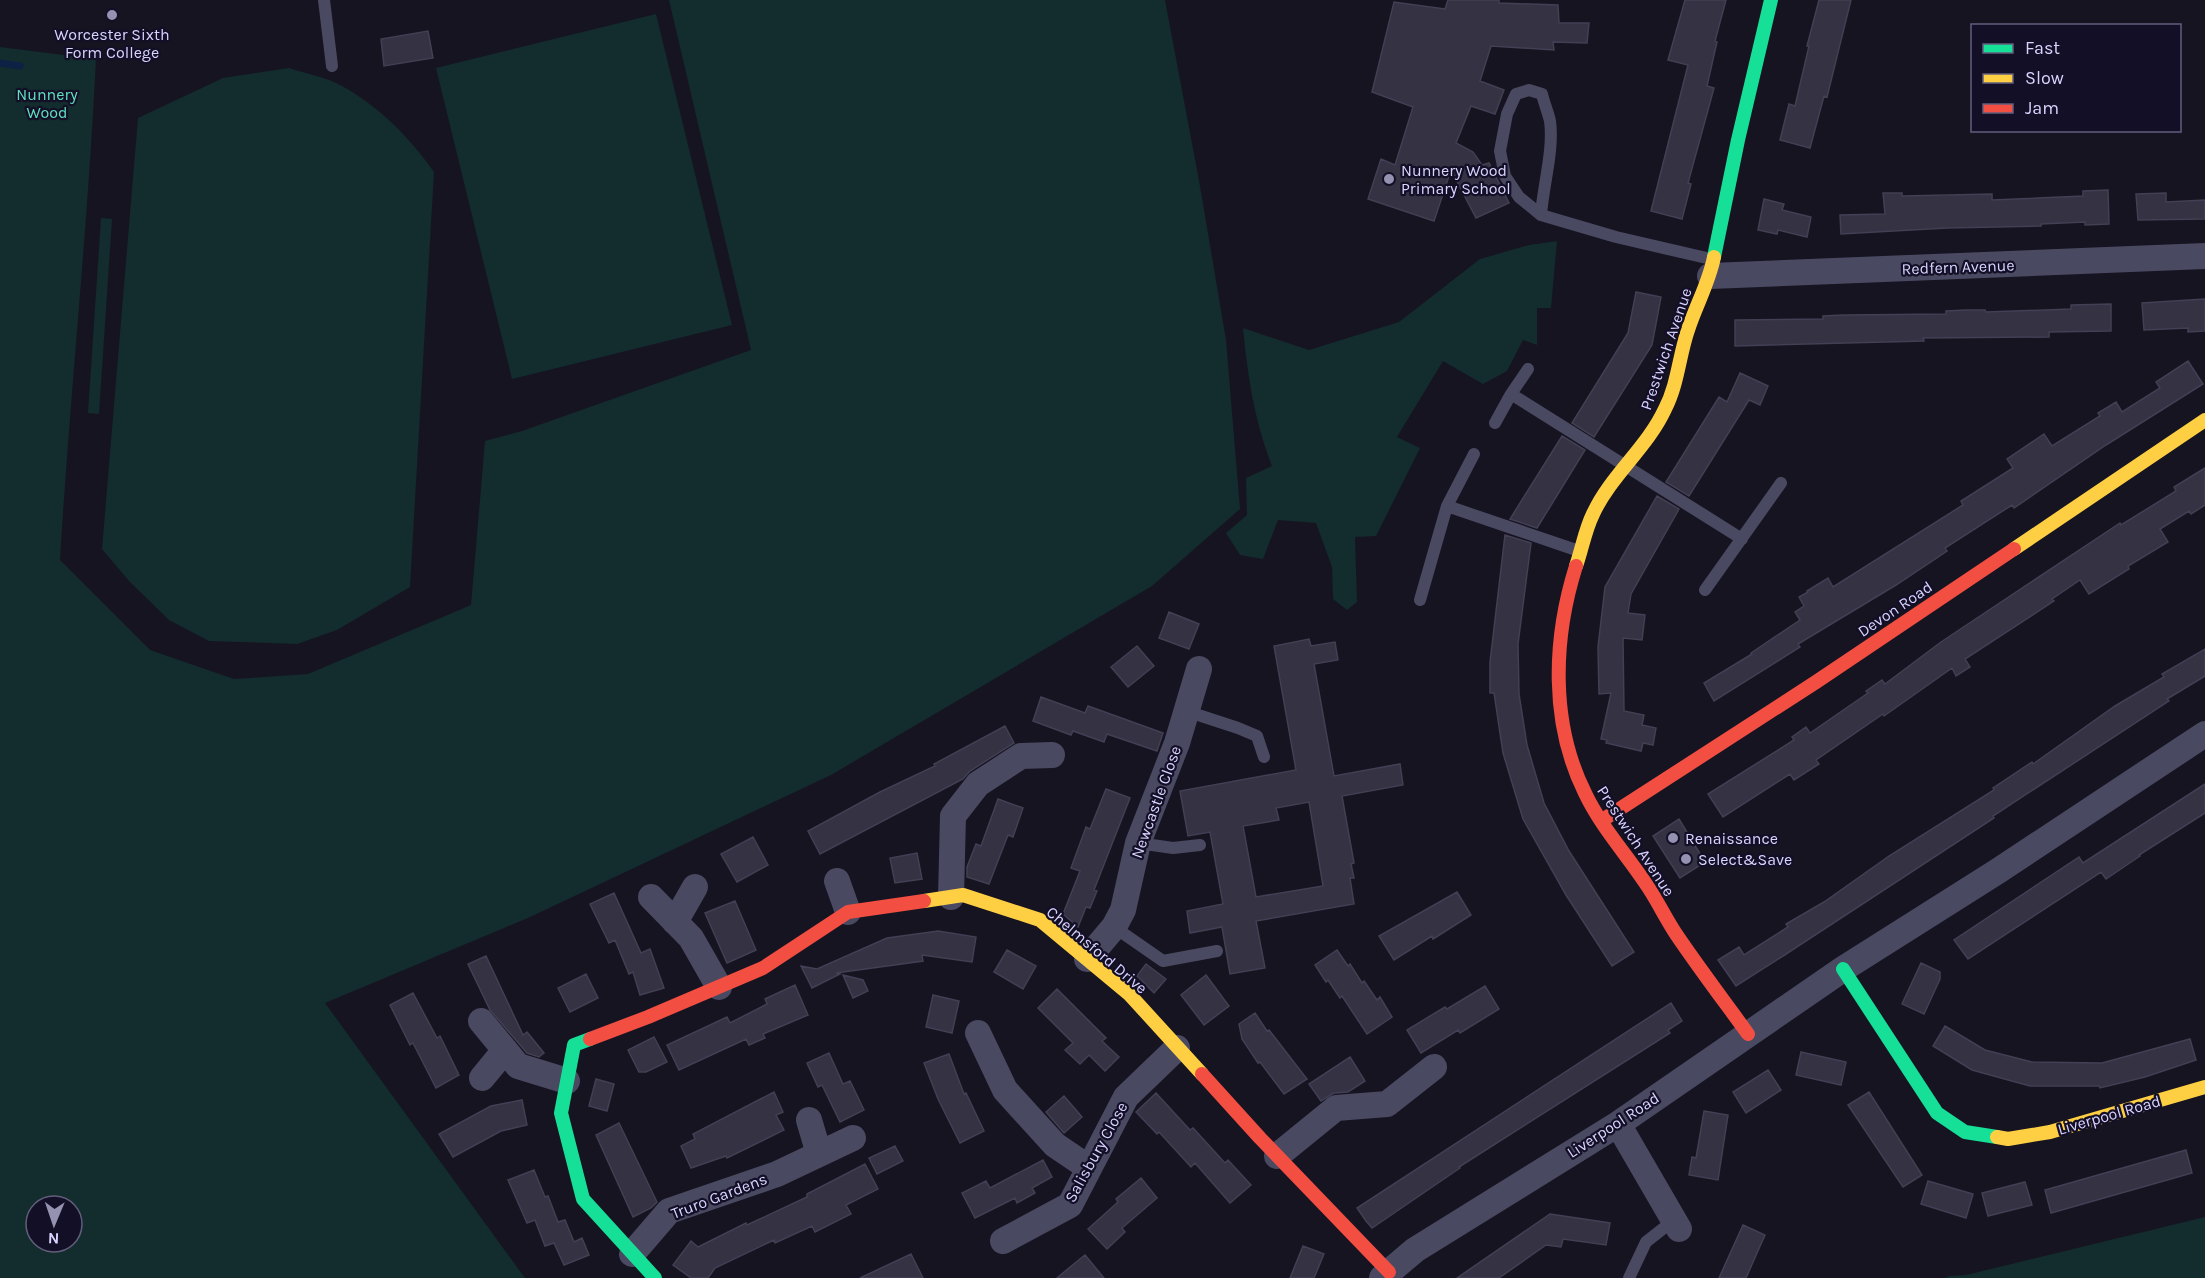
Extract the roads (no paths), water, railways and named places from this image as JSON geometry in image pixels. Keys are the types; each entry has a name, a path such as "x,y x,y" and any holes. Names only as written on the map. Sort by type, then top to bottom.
{"street":[{"name":"Prestwich Avenue","path":"1748,1034 1675,933 1649,888 1601,821 1584,792 1572,759 1562,715 1558,680 1560,635 1567,595 1593,514 1648,438 1666,408 1688,330 1711,268 1771,0"},
{"name":"Redfern Avenue","path":"1711,268 2205,256"},
{"name":"Devon Road","path":"1601,821 1846,662 2205,420"},
{"name":"Newcastle Close","path":"1087,959 1114,927 1123,910 1138,843 1177,743 1198,669"},
{"name":"Liverpool Road","path":"1385,1275 1415,1250 1617,1125 1843,969 2017,859 2205,734"},
{"path":"951,897 953,816 978,784 1021,756 1052,755"},
{"path":"837,880 848,912"},
{"path":"675,922 695,887"},
{"name":"Chelmsford Drive","path":"655,1278 583,1199 561,1113 574,1045 763,968 848,912 963,895 1040,920 1129,994 1385,1275"},
{"path":"651,897 691,938 719,987"},
{"name":"Liverpool Road","path":"1843,969 1937,1113 1965,1132 2008,1139 2050,1132 2205,1087"},
{"path":"481,1021 518,1066 567,1081"},
{"path":"978,1033 1005,1089 1055,1145 1089,1167"},
{"name":"Salisbury Close","path":"1003,1241 1070,1206 1126,1097 1177,1048"},
{"path":"482,1078 505,1050"},
{"path":"1277,1156 1336,1108 1387,1104 1434,1067"},
{"path":"809,1120 819,1154"},
{"path":"1617,1125 1676,1225"},
{"name":"Truro Gardens","path":"632,1254 669,1211 777,1174 853,1138"}],"lane":[{"path":"324,0 332,66"},
{"path":"1541,215 1542,190 1548,167 1550,122 1542,94 1529,90 1516,94 1507,114 1500,151 1505,176 1519,198 1541,215 1711,268"},
{"path":"1495,423 1528,369"},
{"path":"1511,394 1742,538"},
{"path":"1420,600 1447,506 1474,454"},
{"path":"1705,590 1781,483"},
{"path":"1447,506 1580,551"},
{"path":"1186,711 1257,736 1264,757"},
{"path":"1138,843 1173,848 1200,845"},
{"path":"1114,927 1163,961 1217,951"},
{"path":"1629,1278 1646,1242 1676,1225"}],"waterway":[{"path":"0,63 20,66"}],"place":[{"name":"Worcester Sixth Form College","path":"112,15"},
{"name":"Nunnery Wood Primary School","path":"1389,179"},
{"name":"Renaissance","path":"1673,838"},
{"name":"Select&Save","path":"1686,859"}],"park label":[{"name":"Nunnery Wood","path":"47,103"}]}
